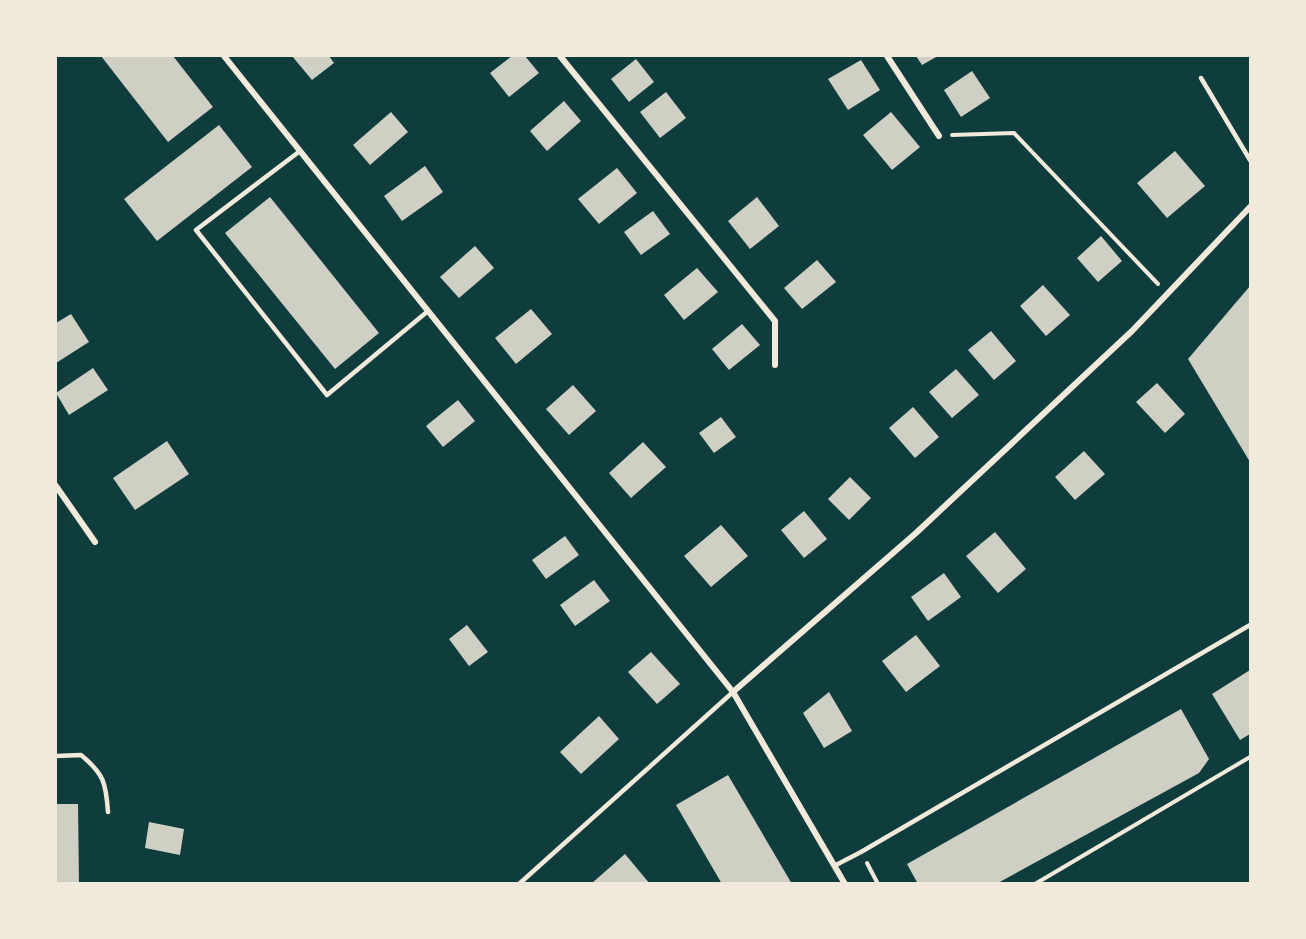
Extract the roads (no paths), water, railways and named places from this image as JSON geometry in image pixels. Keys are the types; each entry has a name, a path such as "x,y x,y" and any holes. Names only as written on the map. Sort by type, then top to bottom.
{"street":[{"path":"224,56 733,692 845,884"},
{"path":"560,56 775,321 775,365"},
{"path":"887,56 939,136"},
{"path":"733,692 916,533 1132,331 1251,207"},
{"path":"56,486 95,542"}],"lane":[{"path":"1201,78 1251,160"},
{"path":"300,151 196,230 327,395 428,311"},
{"path":"834,866 1251,624"},
{"path":"519,884 733,692"},
{"path":"56,756 81,754 97,768 106,786 108,812"}]}
